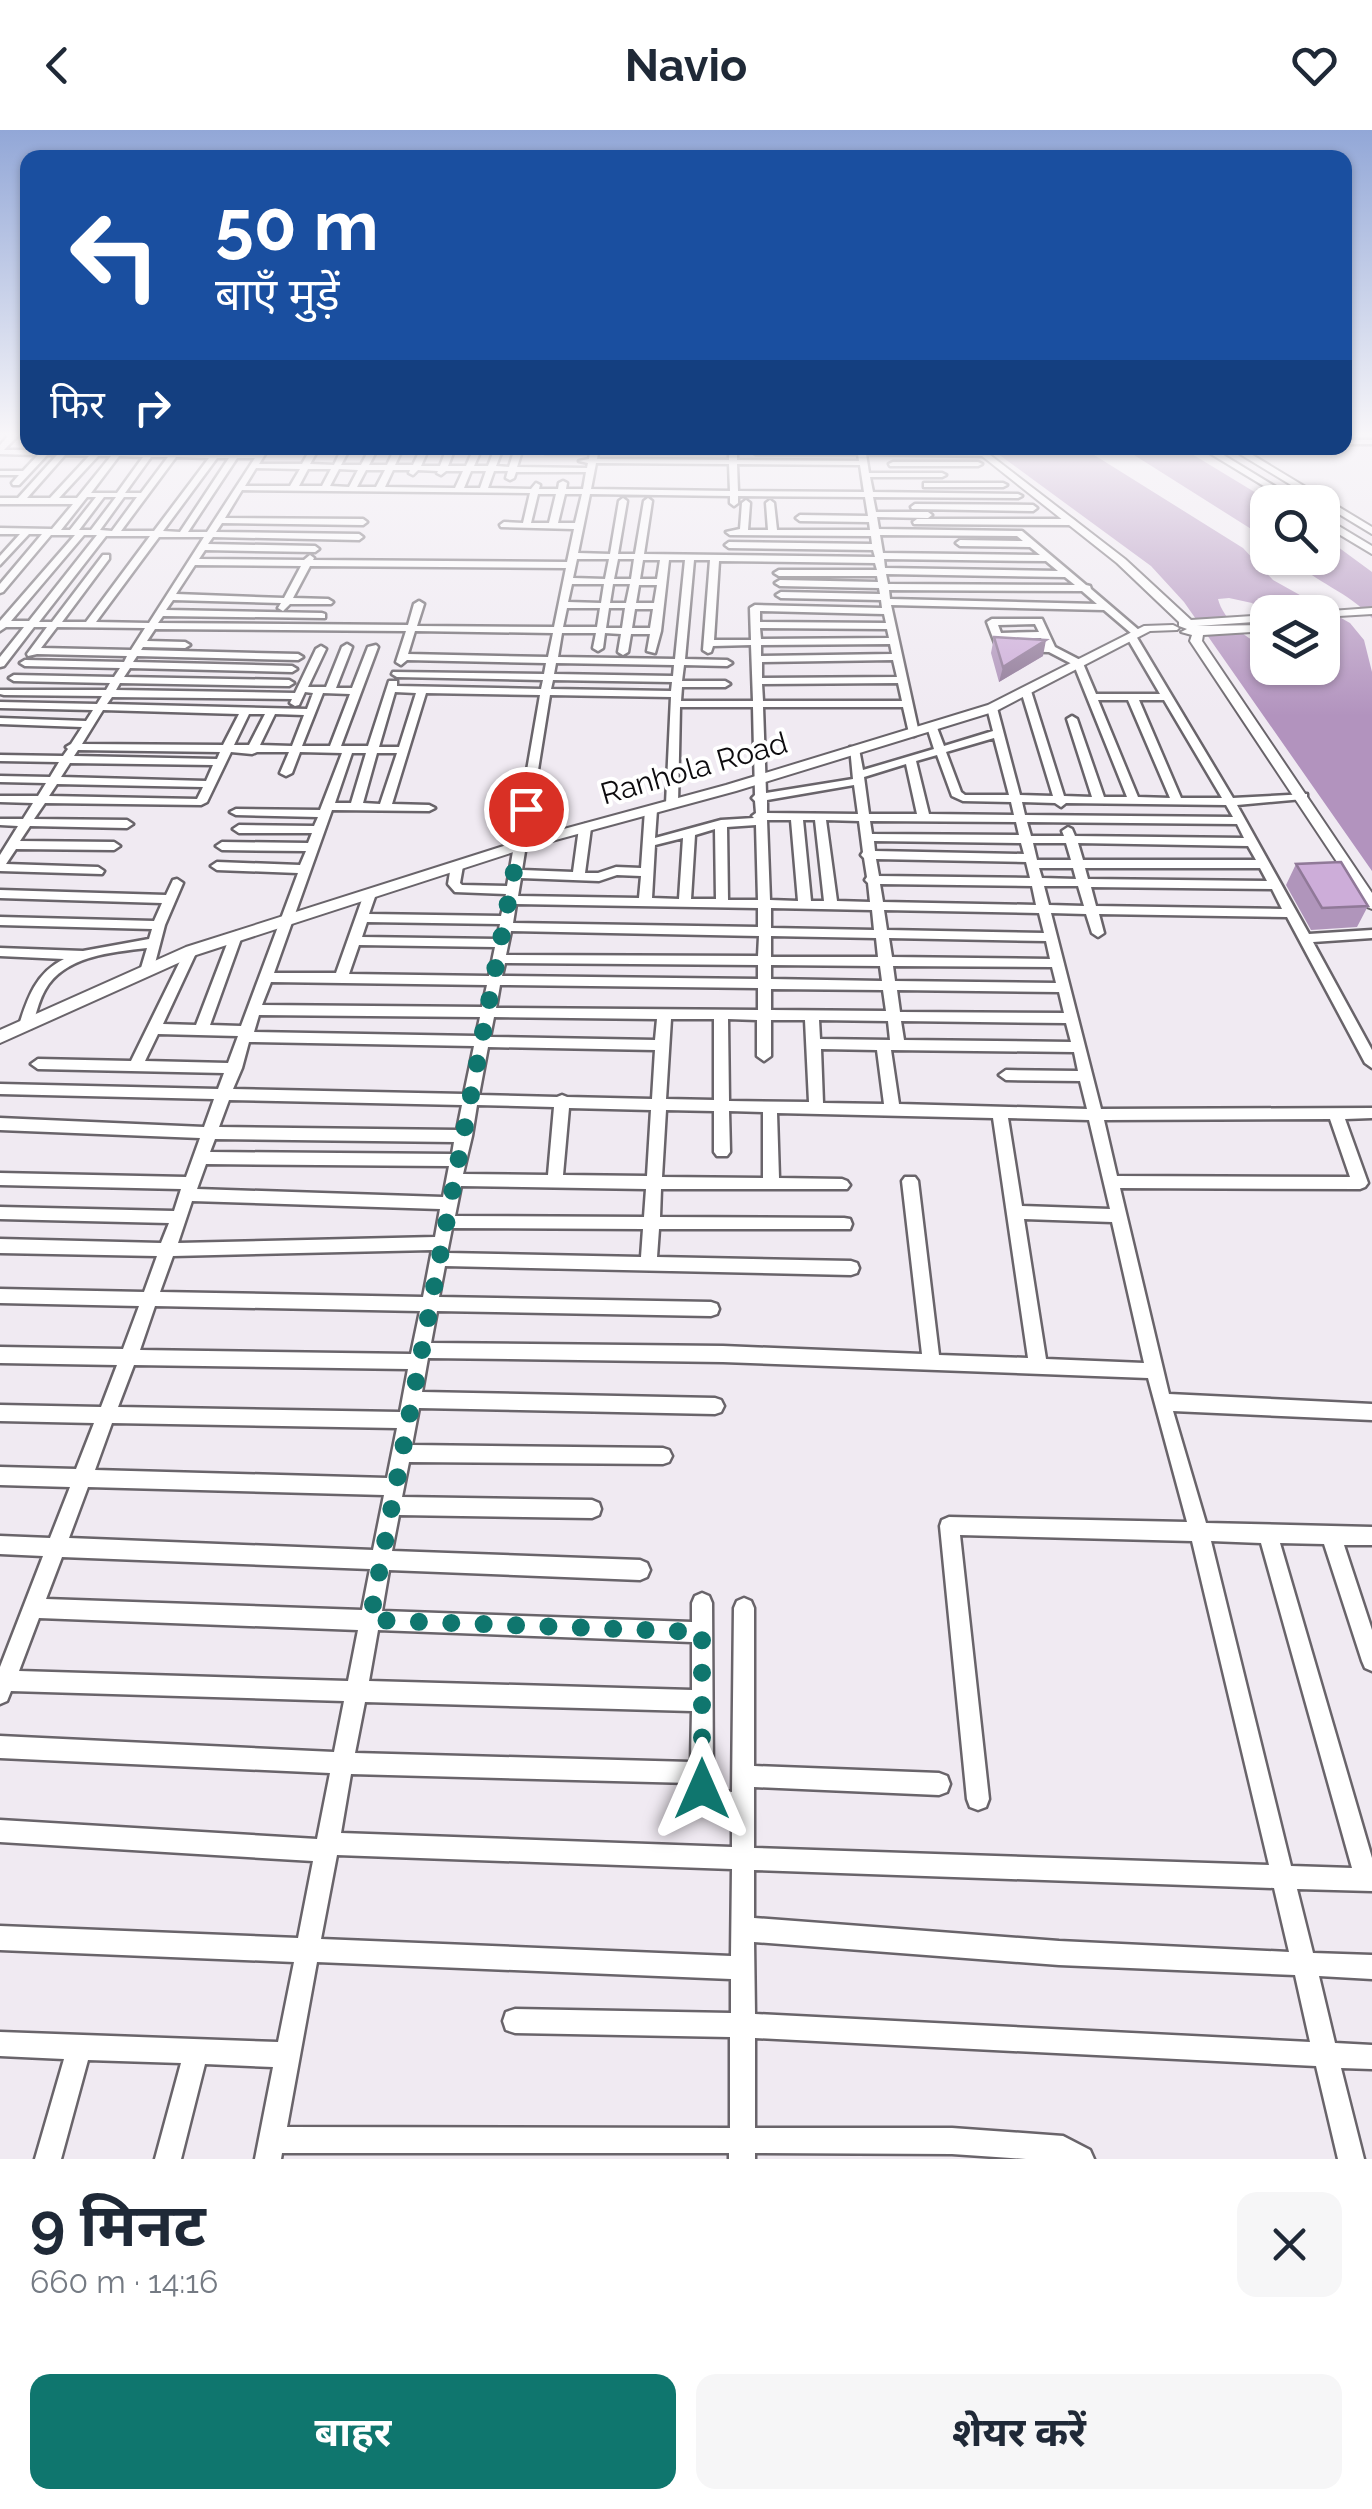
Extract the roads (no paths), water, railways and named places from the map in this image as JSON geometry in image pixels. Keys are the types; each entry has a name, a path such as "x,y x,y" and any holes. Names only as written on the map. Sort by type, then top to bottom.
{"street":[{"path":"0,590 56,527"},
{"path":"1,625 80,527"},
{"path":"104,533 107,527"},
{"path":"0,664 110,527"},
{"path":"90,625 159,527"},
{"path":"182,534 187,527"},
{"path":"98,870 0,866 7,847 216,527"},
{"path":"579,527 270,2149 742,2151 1019,2144 1063,2149 1080,2159"},
{"path":"598,648 619,527"},
{"path":"623,652 643,527"},
{"path":"744,527 744,532"},
{"path":"772,527 773,532"},
{"path":"801,527 802,532"},
{"path":"850,527 1050,558"},
{"path":"859,527 1087,588"},
{"path":"863,527 1109,607"},
{"path":"867,527 875,531 969,527"},
{"path":"867,527 1070,574"},
{"path":"764,1056 766,961 755,608 881,527"},
{"path":"884,527 875,531 780,584 887,527"},
{"path":"875,531 893,527"},
{"path":"191,562 715,557 905,527"},
{"path":"729,545 923,527"},
{"path":"1078,527 1121,561 1180,621 1200,628 1196,641 1372,904"},
{"path":"0,531 358,537"},
{"path":"875,531 914,733"},
{"path":"1340,531 1372,551"},
{"path":"0,562 26,532"},
{"path":"730,532 1018,533 1087,588 1134,634 1242,822 1372,1063"},
{"path":"273,628 321,536"},
{"path":"201,547 314,549"},
{"path":"1,698 106,557"},
{"path":"652,651 665,557"},
{"path":"672,804 676,690 690,557"},
{"path":"715,557 708,646 894,641"},
{"path":"569,581 661,582"},
{"path":"168,597 328,602"},
{"path":"356,806 419,604"},
{"path":"564,605 658,606"},
{"path":"158,612 322,616"},
{"path":"1340,613 1372,612"},
{"path":"1051,649 1039,621 992,622 1004,650 1051,649 1078,663 1134,800"},
{"name":"Ranhola Road","path":"1200,628 1250,621"},
{"path":"1340,624 1372,622"},
{"path":"754,624 891,626"},
{"path":"1,625 656,631"},
{"name":"Ranhola Road","path":"0,1036 191,950 520,845 992,708 1153,627 1250,628"},
{"path":"286,772 310,712 346,647"},
{"path":"334,750 373,647"},
{"path":"291,711 321,648"},
{"path":"34,651 301,652"},
{"path":"402,657 728,662"},
{"path":"754,659 898,657"},
{"path":"25,663 292,669"},
{"path":"396,674 548,677 676,690 756,706 908,704"},
{"path":"14,678 289,682"},
{"path":"756,681 903,680"},
{"path":"390,689 546,692 676,690 725,684"},
{"path":"385,807 422,690"},
{"path":"1,698 355,691"},
{"path":"1026,691 1098,933"},
{"path":"1094,697 1168,697"},
{"path":"1132,697 1178,801"},
{"path":"1,698 97,707 310,712"},
{"path":"992,708 1080,1047 1162,1402 1198,1532 1350,2159"},
{"path":"0,799 201,802 246,710"},
{"path":"252,750 272,710"},
{"path":"1072,720 1100,800"},
{"path":"0,721 87,724"},
{"path":"932,728 958,797 1229,802 1303,796"},
{"path":"758,798 858,778 910,758 999,733"},
{"path":"72,747 223,756"},
{"path":"854,749 893,1015 892,1109"},
{"path":"0,758 64,760 223,756 252,750 403,750"},
{"path":"348,750 128,1358 2,1687 144,1682 702,1701"},
{"path":"910,758 924,818"},
{"path":"0,779 210,784"},
{"path":"236,812 356,806 430,808"},
{"path":"645,903 651,810"},
{"path":"797,817 805,905"},
{"path":"820,817 831,905"},
{"path":"650,843 759,818 1242,822"},
{"path":"0,822 127,824"},
{"path":"721,824 722,904"},
{"path":"578,877 585,828"},
{"path":"239,829 319,830"},
{"path":"686,903 689,832"},
{"path":"866,837 1252,842"},
{"path":"7,847 114,846"},
{"path":"222,846 312,847"},
{"path":"867,855 1078,863 1262,864"},
{"path":"217,866 304,868"},
{"path":"457,866 455,887 513,888 645,903 1290,913"},
{"path":"513,888 578,877 647,872"},
{"path":"871,880 1275,885"},
{"path":"148,968 159,925 177,884"},
{"path":"0,894 170,899"},
{"path":"341,979 370,894"},
{"path":"362,918 1052,937"},
{"path":"0,921 159,925"},
{"path":"1304,939 1372,934"},
{"path":"201,1030 236,936"},
{"path":"353,942 766,961 1059,963"},
{"path":"26,1025 41,984 85,955 154,943"},
{"path":"136,1066 191,950"},
{"path":"0,952 85,955"},
{"path":"267,977 1064,988"},
{"path":"255,1010 1072,1018"},
{"path":"649,1264 664,1012"},
{"path":"721,1013 722,1152"},
{"path":"812,1014 816,1107"},
{"path":"154,1029 662,1045"},
{"path":"814,1044 1080,1047"},
{"path":"38,1064 235,1068"},
{"path":"1006,1074 1086,1076"},
{"path":"0,1089 1000,1112 1368,1113 1372,1129"},
{"path":"555,1182 562,1100"},
{"path":"770,1106 772,1184"},
{"path":"1000,1112 1038,1366"},
{"path":"1112,1182 1366,1183 1336,1114"},
{"path":"0,1124 210,1133 465,1136"},
{"path":"201,1158 460,1160"},
{"path":"0,1179 451,1203"},
{"path":"456,1180 842,1185"},
{"path":"910,1181 931,1362"},
{"path":"1015,1212 1120,1216"},
{"path":"0,1213 179,1216"},
{"path":"448,1222 844,1224"},
{"path":"0,1246 440,1251 649,1264 851,1268"},
{"path":"0,1296 711,1309"},
{"path":"0,1355 128,1358 723,1354 1156,1371"},
{"path":"412,1400 715,1406"},
{"path":"1162,1402 1372,1412"},
{"path":"0,1413 408,1420"},
{"path":"402,1452 664,1456"},
{"path":"0,1476 592,1509"},
{"path":"978,1799 950,1526 1372,1536"},
{"path":"0,1831 327,1848 1370,1880 1268,1534"},
{"path":"1331,1535 1372,1661"},
{"path":"0,1545 640,1570"},
{"path":"702,1603 702,1789 707,1798 744,1803"},
{"path":"31,1608 162,1616 702,1632"},
{"path":"742,2151 744,1608"},
{"path":"0,1747 343,1763 702,1772"},
{"path":"744,1776 939,1784"},
{"path":"742,1929 1058,1954 1372,1967"},
{"path":"0,1938 742,1968"},
{"path":"514,2020 744,2025 1372,2057"},
{"path":"0,2044 288,2055"},
{"path":"48,2159 79,2047"},
{"path":"168,2159 196,2051"}]}
